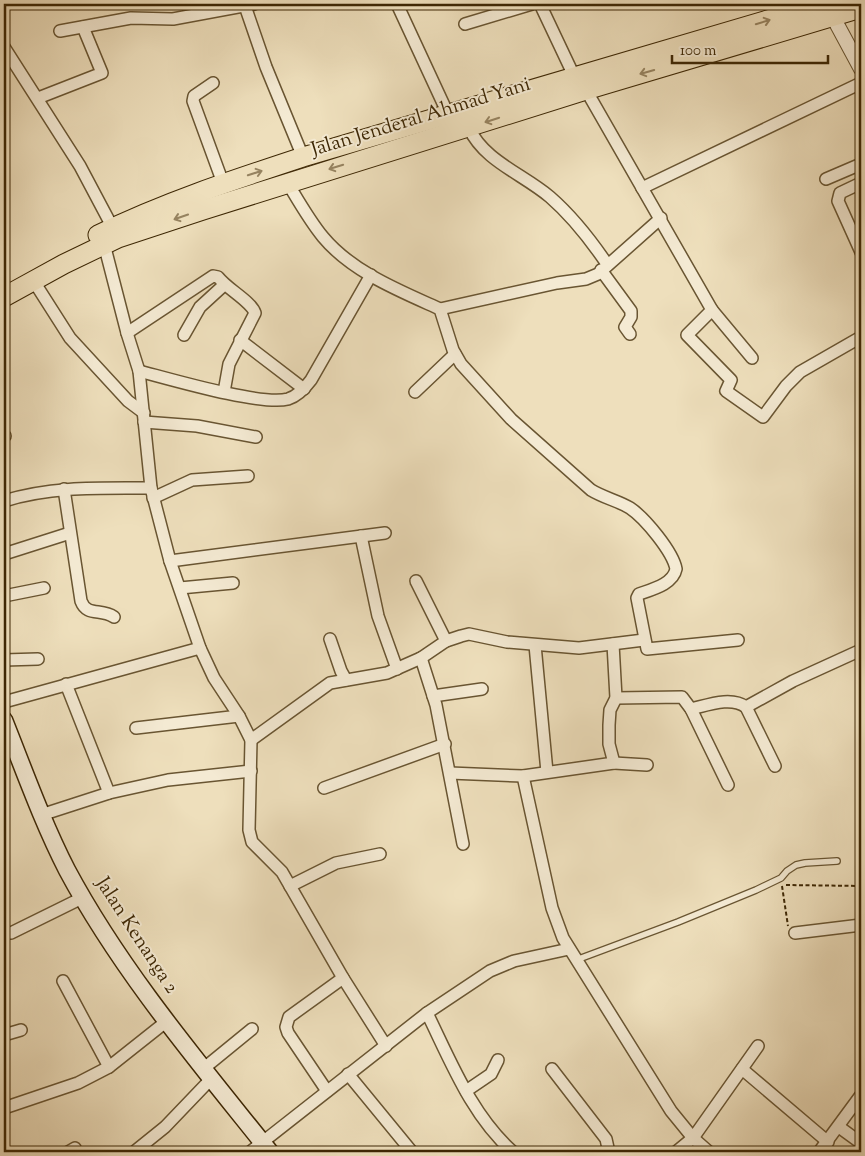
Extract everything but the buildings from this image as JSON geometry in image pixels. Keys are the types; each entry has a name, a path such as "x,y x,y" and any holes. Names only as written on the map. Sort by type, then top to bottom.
{"highway":[{"name":"Jalan Jenderal Ahmad Yani","path":"219,191 287,182 469,128 581,84 827,8 861,8"},
{"name":"Jalan Jenderal Ahmad Yani","path":"4,285 109,236 303,157 448,114 581,84"},
{"name":"Jalan Jenderal Ahmad Yani","path":"4,297 109,236"}],"main road":[{"name":"Jalan Kenanga 2","path":"5,726 41,815 68,871 124,961 261,1149"}],"street":[{"path":"397,4 448,114"},
{"path":"465,24 532,4"},
{"path":"540,4 581,84 661,218 714,313 752,358"},
{"path":"60,31 131,18 173,19 249,5 266,66 303,157"},
{"path":"827,8 861,69"},
{"path":"38,98 102,73 83,27"},
{"path":"4,47 80,166 109,236 126,333 139,371 152,493 170,561 200,648 214,678 239,716 251,740 249,830 252,842 278,868 290,886 343,978 386,1046"},
{"path":"213,83 194,96 193,101 219,191"},
{"path":"642,188 861,83"},
{"path":"469,128 480,148 548,196 582,229 631,311 631,317 625,327 630,334"},
{"path":"826,179 861,164"},
{"path":"287,182 323,238 342,257 371,275 440,309 557,282 586,279 604,267 661,218"},
{"path":"860,244 838,201 838,196 840,193 861,183"},
{"path":"139,371 224,392 281,400 290,399 304,389 371,275"},
{"path":"126,333 213,276 218,277 224,285 255,311 227,368 224,392"},
{"path":"33,280 59,324 70,338 144,417 256,437"},
{"path":"184,335 200,307 224,285"},
{"path":"440,309 455,354 511,419 545,451 592,490 606,500 629,508 665,547 676,569 675,574 666,583 639,594 637,598 645,648 650,651 738,640"},
{"path":"714,313 687,335 731,380 726,391 761,417 766,416 786,386 800,372 861,337"},
{"path":"240,340 304,389"},
{"path":"415,392 455,354"},
{"path":"4,501 43,491 64,488 152,493 192,480 248,476"},
{"path":"64,488 84,609 106,612 114,617"},
{"path":"4,554 70,533"},
{"path":"170,561 385,533"},
{"path":"361,536 378,616 397,669"},
{"path":"416,581 446,641"},
{"path":"180,588 233,583"},
{"path":"4,596 44,588"},
{"path":"251,740 323,687 346,680 378,676 421,658 446,641 469,634 535,645 579,648 644,640"},
{"path":"330,639 340,671 346,680"},
{"path":"613,644 616,698 610,710 609,744 614,763"},
{"path":"535,645 547,772"},
{"path":"4,702 200,648"},
{"path":"746,707 793,681 861,650"},
{"path":"4,660 38,658"},
{"path":"421,658 445,744 463,844"},
{"path":"66,684 109,793"},
{"path":"433,696 482,689"},
{"path":"616,698 678,696 691,709 728,785"},
{"path":"691,709 728,702 741,704 746,707 775,766"},
{"path":"136,728 239,716"},
{"path":"324,788 445,744"},
{"path":"450,773 523,776 614,763 646,765"},
{"path":"41,815 109,793 168,780 251,771"},
{"path":"523,776 552,908 563,938 671,1111 692,1138 709,1152"},
{"path":"290,886 345,860 380,854"},
{"path":"11,933 84,897"},
{"path":"795,932 861,925"},
{"path":"261,1149 348,1074 427,1013 490,971 514,961 569,948"},
{"path":"327,1091 288,1033 286,1022 288,1017 343,978"},
{"path":"63,981 109,1067"},
{"path":"427,1013 466,1091 488,1127 513,1152"},
{"path":"4,1108 78,1083 109,1067 167,1021"},
{"path":"134,1152 165,1126 206,1074 252,1029"},
{"path":"4,1035 21,1030"},
{"path":"676,1152 692,1138 758,1046"},
{"path":"466,1091 491,1074 498,1060"},
{"path":"552,1069 606,1139 608,1148 606,1152"},
{"path":"742,1069 828,1142"},
{"path":"348,1074 412,1152"},
{"path":"819,1152 861,1095"},
{"path":"839,1127 861,1143"}],"lane":[{"path":"576,960 678,922 756,890 781,878 787,871 805,862 837,861"}],"path":[{"path":"795,932 791,931 788,926 782,885 861,886"}]}
